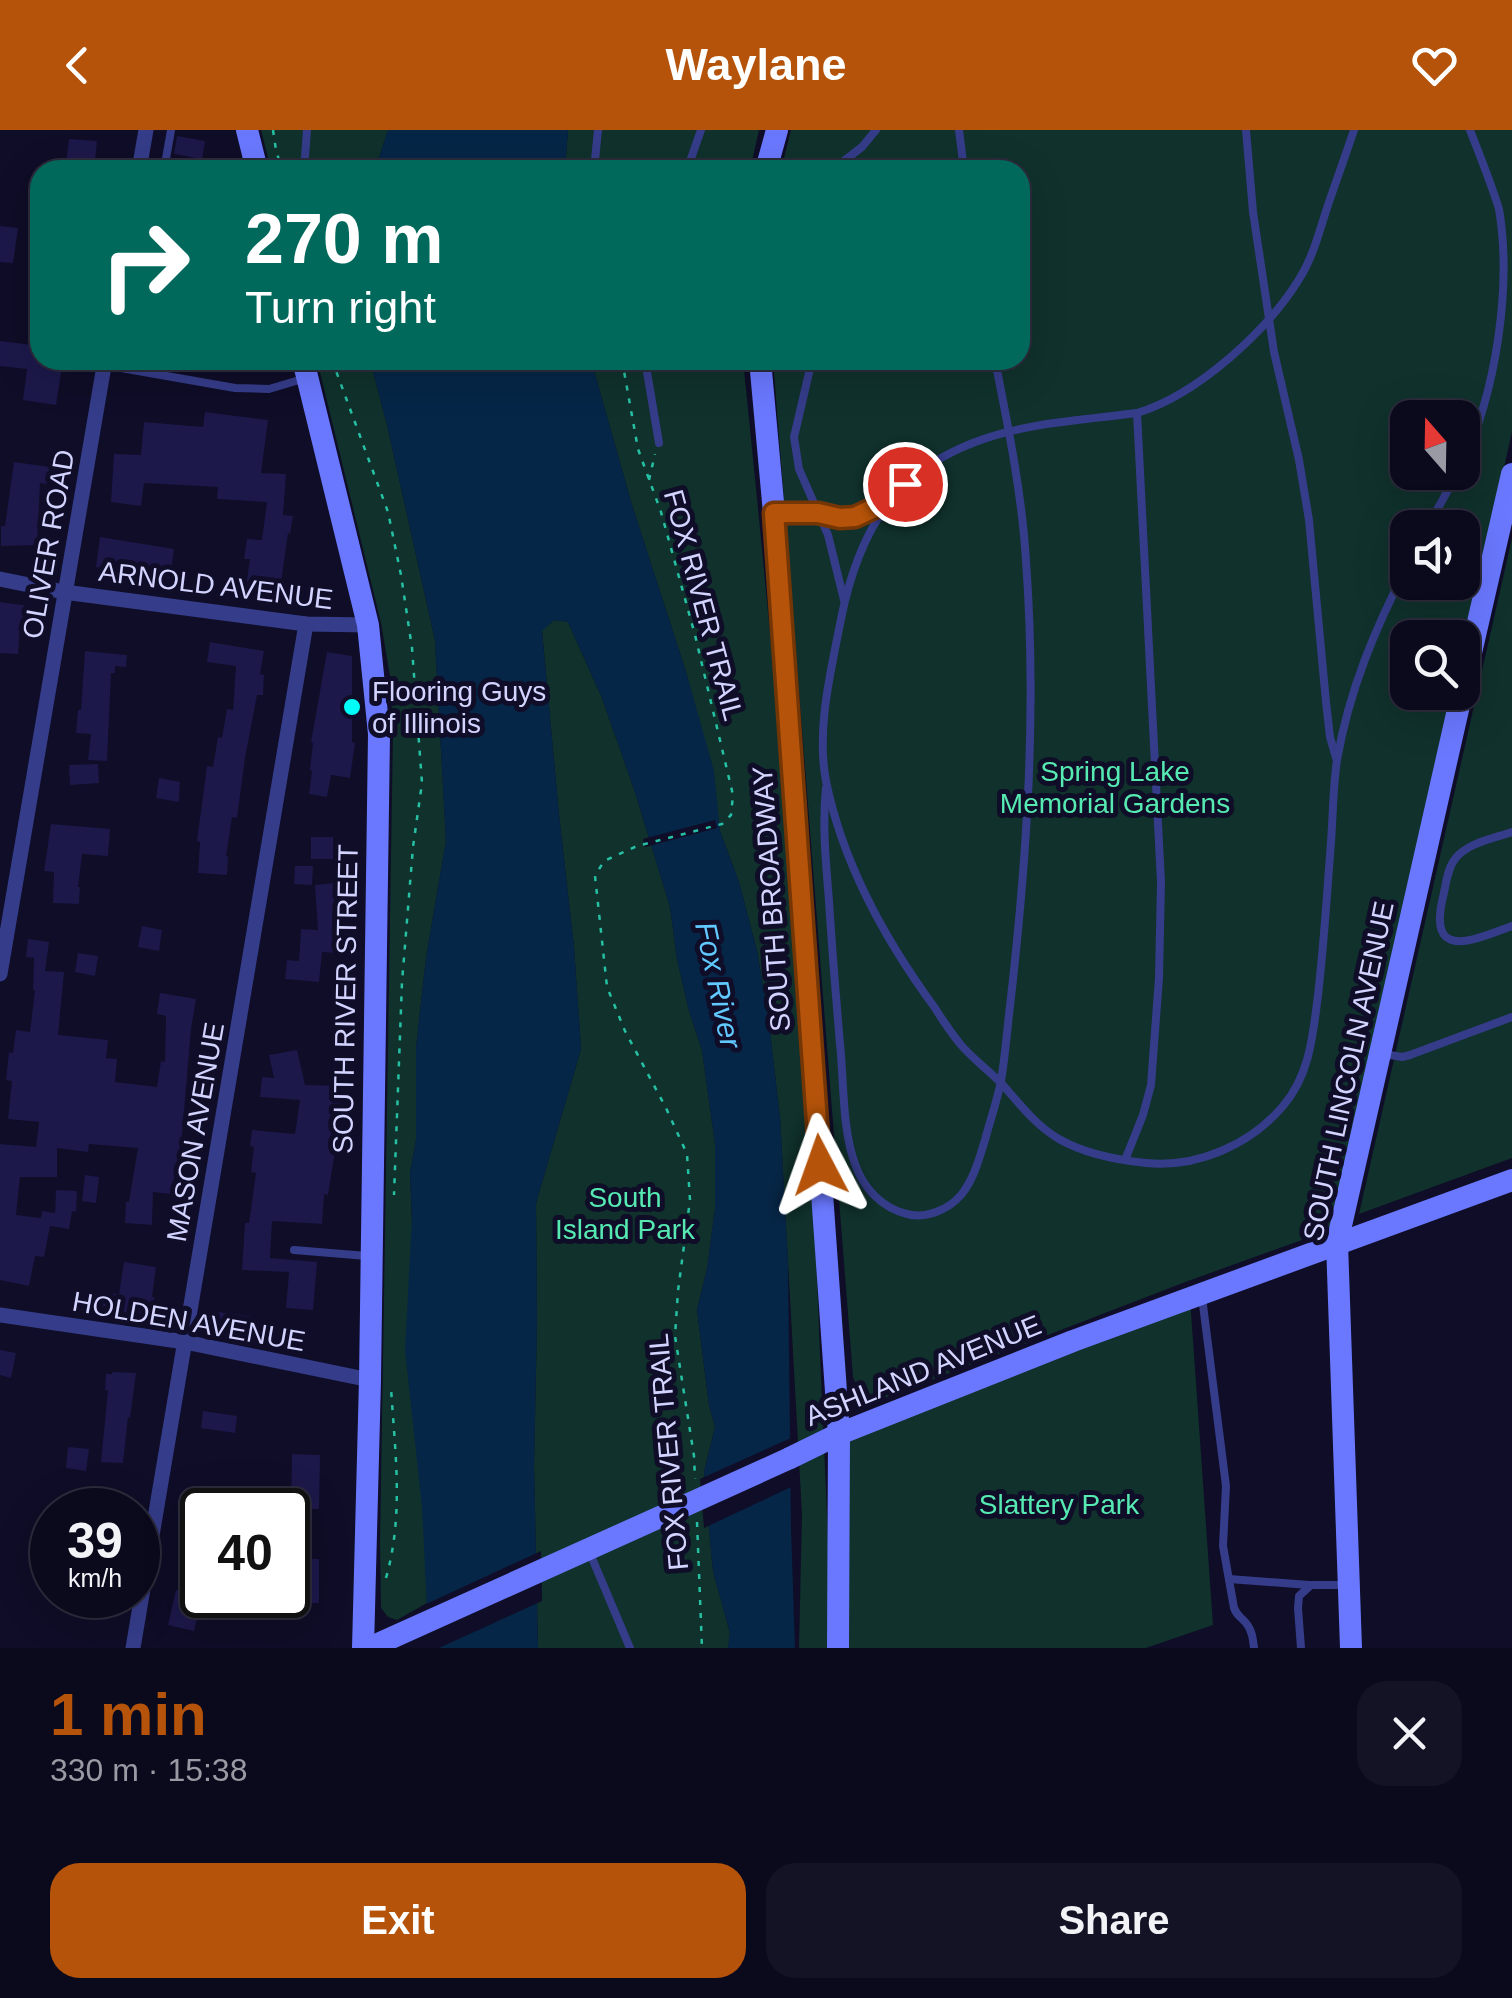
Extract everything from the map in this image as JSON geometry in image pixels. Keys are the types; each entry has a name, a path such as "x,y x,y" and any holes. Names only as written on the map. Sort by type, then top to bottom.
{"street":[{"path":"142,160 146,130"},
{"path":"247,130 254,160"},
{"path":"769,160 777,130"},
{"name":"OLIVER ROAD","path":"0,974 104,370"},
{"name":"SOUTH RIVER STREET","path":"305,370 368,625 379,734 366,1648"},
{"name":"SOUTH BROADWAY","path":"761,370 839,1434 838,1648"},
{"name":"SOUTH LINCOLN AVENUE","path":"1479,620 1512,474"},
{"name":"ARNOLD AVENUE","path":"0,579 64,592 306,624 368,625"},
{"name":"MASON AVENUE","path":"134,1648 306,624"},
{"name":"SOUTH LINCOLN AVENUE","path":"1352,1648 1337,1244 1458,710"},
{"name":"ASHLAND AVENUE","path":"366,1648 839,1434 1073,1341 1512,1180"},
{"name":"HOLDEN AVENUE","path":"0,1315 185,1342 370,1380"}],"lane":[{"path":"166,160 171,130"},
{"path":"305,160 308,130"},
{"path":"595,160 598,130"},
{"path":"690,160 701,130"},
{"path":"846,160 876,130"},
{"path":"960,130 963,160"},
{"path":"1246,130 1268,318 1309,520 1330,737 1337,763"},
{"path":"1354,130 1308,262 1290,292 1234,353 1156,408 1009,430 942,457 905,484 879,516 845,602 826,711 824,761 845,847 860,885 898,957 962,1046 1043,1128 1062,1140 1125,1160 1168,1165 1192,1161 1219,1153 1263,1124 1281,1109 1296,1088 1312,1043 1316,1013 1337,763 1359,673 1390,599"},
{"path":"1470,130 1500,212 1508,269 1502,332 1480,419"},
{"path":"138,370 235,388 269,389 303,370"},
{"path":"647,370 659,443"},
{"path":"810,370 794,437 799,469 828,535 845,602"},
{"path":"826,781 825,846 854,1164 872,1194 885,1205 914,1216 934,1213 960,1196 978,1161 1000,1083 1022,895 1029,724 1026,559 1009,430 996,370"},
{"path":"1125,1160 1151,1085 1160,978 1161,882 1137,413"},
{"path":"774,513 855,517 891,500"},
{"path":"1512,832 1472,847 1454,859 1440,912 1443,932 1454,942 1472,941 1512,926"},
{"path":"1380,1052 1410,1055 1512,1017"},
{"path":"294,1250 372,1256"},
{"path":"1202,1293 1226,1486 1223,1546 1234,1608 1252,1634 1254,1648"},
{"path":"588,1549 630,1648"},
{"path":"1229,1579 1350,1585"},
{"path":"1302,1648 1299,1596 1311,1586"}],"path":[{"path":"274,130 279,160"},
{"name":"FOX RIVER TRAIL","path":"624,370 638,448 661,512 695,635 733,796 731,815 722,824 646,843 604,861 596,876 607,987 624,1032 687,1154 690,1200 675,1336 696,1491"},
{"path":"649,482 659,443"},
{"name":"FOX RIVER TRAIL","path":"697,1509 702,1648"}],"green space":[{"path":"261,130 388,130 378,160 268,160"},
{"path":"568,130 759,130 752,160 566,160"},
{"name":"Spring Lake Memorial Gardens","path":"791,130 1512,130 1512,432 1480,574 1480,510 1390,510 1390,600 1474,600 1470,620 1390,620 1390,710 1448,710 1330,1230 882,1399 871,1398 853,1377 774,370 1030,370 1030,160 784,160"},
{"path":"319,370 373,370 435,640 446,841 426,958 416,1048 416,1140 410,1173 427,1603 397,1620 381,1608 393,731 390,676 381,623"},
{"path":"594,370 744,370 799,981 815,1230 830,1648 799,1648 802,1514 780,1118 757,951 739,882 720,831 687,675"},
{"path":"1512,538 1512,1158 1359,1214 1473,710 1480,710 1480,679"},
{"name":"South Island Park","path":"554,620 568,622 602,698 635,792 670,907 677,959 702,1050 715,1144 715,1209 697,1310 715,1427 704,1472 713,1571 730,1633 728,1648 538,1648 534,1465 536,1203 581,1049 542,630"},
{"name":"Slattery Park","path":"1190,1298 1213,1625 1146,1648 838,1648 839,1434"}],"water":[{"path":"388,130 568,130 566,160 378,160"},
{"name":"Fox River","path":"373,370 594,370 714,771 720,831 739,882 757,951 769,1023 780,1118 788,1262 795,1648 728,1648 730,1633 713,1571 704,1472 715,1427 697,1310 715,1209 715,1144 702,1050 677,959 670,907 635,792 602,698 568,622 554,620 542,631 581,1049 536,1203 534,1465 538,1648 429,1648 422,1507 405,1350 412,1218 410,1173 416,1140 416,1048 426,958 446,841 435,640"}],"pier":[{"path":"715,820 717,828 645,847 643,839"},
{"path":"791,1438 791,1487 704,1528 700,1479"},
{"path":"541,1551 542,1601 439,1648 424,1648 422,1606"}],"building":[{"path":"177,136 205,141 202,159 174,154"},
{"path":"69,139 97,141 95,160 66,160"},
{"path":"0,226 18,228 13,263 0,262"},
{"path":"0,341 30,345 30,370 61,370 56,405 23,400 27,369 0,366"},
{"path":"205,412 268,420 261,473 286,474 283,515 293,516 280,590 246,586 250,559 244,559 247,539 262,540 267,502 217,499 218,487 144,483 141,506 111,502 114,454 141,455 144,422 203,427"},
{"path":"14,462 50,467 47,484 40,483 37,545 1,546 1,526 5,526"},
{"path":"100,537 174,549 170,578 96,567"},
{"path":"0,602 29,606 26,626 20,625 18,654 0,653"},
{"path":"210,642 264,651 260,674 264,675 263,695 257,695 237,818 232,817 227,875 198,873 197,841 207,766 213,767 227,709 233,710 236,666 207,662"},
{"path":"85,651 127,655 126,667 115,666 115,673 111,673 107,761 88,760 91,734 76,733"},
{"path":"327,652 352,656 355,743 350,778 331,775 327,797 309,794 311,742"},
{"path":"98,764 99,783 70,785 69,765"},
{"path":"159,778 180,782 179,802 156,798"},
{"path":"51,824 110,829 108,856 82,854 79,904 53,903 54,872 44,871"},
{"path":"311,837 333,837 333,859 311,859"},
{"path":"295,866 313,866 312,885 294,884"},
{"path":"335,883 335,953 322,952 319,982 285,979 287,960 299,961 301,929 318,930 315,885"},
{"path":"142,926 162,930 159,951 138,947"},
{"path":"28,939 49,942 45,971 64,972 58,1035 108,1040 106,1058 117,1059 115,1082 157,1087 161,1061 165,1062 166,1016 157,1014 160,993 196,999 182,1135 171,1194 153,1192 152,1225 125,1223 138,1148 89,1144 88,1152 57,1148 57,1177 20,1177 16,1215 41,1218 42,1211 55,1213 56,1190 77,1191 76,1212 72,1211 69,1229 50,1226 44,1257 35,1256 29,1286 0,1280 0,1144 36,1147 39,1122 8,1119 12,1081 6,1080 9,1052 13,1053 16,1030 30,1032 35,990 34,958 26,957"},
{"path":"78,953 98,956 95,976 75,972"},
{"path":"297,1050 305,1085 341,1086 340,1108 336,1107 329,1150 335,1151 328,1195 324,1194 322,1224 272,1221 270,1258 317,1262 313,1310 286,1308 289,1272 242,1270 245,1223 249,1223 256,1173 251,1172 252,1130 295,1134 300,1100 260,1097 262,1077 274,1078 269,1055"},
{"path":"85,1175 99,1177 96,1203 82,1201"},
{"path":"124,1262 156,1267 153,1315 110,1311 110,1307 103,1306 104,1293 119,1294"},
{"path":"218,1312 249,1316 247,1333 216,1329"},
{"path":"0,1350 16,1353 11,1378 0,1375"},
{"path":"136,1373 123,1463 101,1462 106,1374"},
{"path":"203,1411 237,1416 235,1433 201,1428"},
{"path":"68,1447 89,1449 86,1471 66,1468"},
{"path":"292,1454 320,1455 319,1509 310,1509 310,1488 291,1488"},
{"path":"310,1559 319,1559 319,1603 310,1603"},
{"path":"176,1590 180,1591 180,1618 197,1618 194,1631 168,1625"}],"place":[{"name":"Flooring Guys of Illinois","path":"352,707"}],"route":[{"path":"820,1165 774,513 855,517 891,500 905,484"}]}
